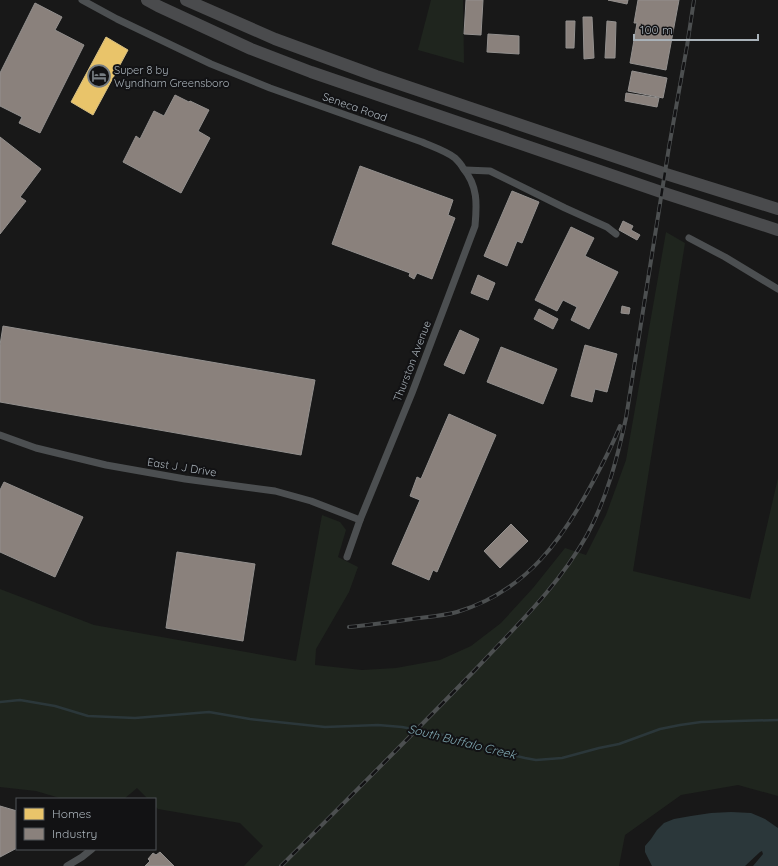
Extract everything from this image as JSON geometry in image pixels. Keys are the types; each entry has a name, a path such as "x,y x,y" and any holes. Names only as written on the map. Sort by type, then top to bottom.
{"highway":[{"path":"147,0 251,49 310,72 657,191 778,230"},
{"path":"186,0 275,39 376,76 666,174 778,209"}],"street":[{"name":"Seneca Road","path":"82,0 117,19 210,64 270,88 422,142 443,151 456,159 465,170"},
{"path":"465,170 490,171 607,227 616,234"},
{"name":"Thurston Avenue","path":"347,557 360,520 412,393 475,226 477,202 472,182 465,170"},
{"path":"689,238 778,289"},
{"name":"East J J Drive","path":"0,435 36,448 106,465 185,479 275,491 311,501 360,520"},
{"path":"67,866 82,858 91,850"}],"shaded area":[{"path":"431,0 463,0 464,63 418,50"},
{"path":"666,232 685,243 633,571 750,599 778,478 778,796 738,785 681,795 625,835 619,866 244,866 263,846 240,823 158,809 156,807 156,798 147,798 137,788 125,798 60,798 36,791 0,787 0,589 94,625 296,661 322,515 340,522 346,530 338,557 358,567 349,592 316,649 315,665 362,670 396,668 440,660 471,646 501,623 533,588 565,548 586,555 606,515 626,460"},
{"path":"731,812 751,813 765,819 778,828 778,866 753,866 763,854 762,851 745,866 652,866 645,852 645,846 664,823 674,819 691,816"}],"building: Homes":[{"name":"Super 8 by Wyndham Greensboro","path":"106,37 128,50 93,115 71,102"}],"building: Industry":[{"path":"466,0 483,0 481,35 464,34"},
{"path":"608,0 628,0 627,4"},
{"path":"638,0 679,0 666,70 630,63 637,23 634,23"},
{"path":"35,3 62,17 55,30 84,45 40,133 19,123 22,117 0,106 0,73"},
{"path":"583,17 592,17 594,58 584,59"},
{"path":"566,21 575,21 574,48 566,48"},
{"path":"607,21 616,22 615,58 605,58"},
{"path":"488,34 519,36 519,54 487,52"},
{"path":"632,71 667,78 663,98 628,91"},
{"path":"626,93 659,98 657,107 625,101"},
{"path":"175,95 209,110 198,131 210,138 181,193 123,162 136,136 140,139 154,111 164,116"},
{"path":"0,137 41,169 20,197 26,201 0,234"},
{"path":"360,166 453,200 448,215 455,218 432,279 417,273 414,279 409,276 410,273 332,244"},
{"path":"512,191 539,202 522,243 517,241 507,266 484,256"},
{"path":"623,221 633,226 631,230 640,235 637,240 619,230"},
{"path":"571,227 594,238 585,256 618,272 589,329 571,320 577,307 563,300 557,311 535,300"},
{"path":"478,275 495,283 488,300 471,293"},
{"path":"622,306 630,308 629,314 621,313"},
{"path":"539,309 558,319 553,329 534,319"},
{"path":"3,326 315,380 301,455 0,402 0,345"},
{"path":"460,330 479,339 464,374 444,365"},
{"path":"585,345 617,354 607,392 595,389 592,402 571,396"},
{"path":"501,347 557,369 543,404 487,382"},
{"path":"449,414 496,435 437,572 433,570 429,580 392,564 420,500 410,496 417,477 421,479"},
{"path":"4,482 83,517 55,577 0,552 0,490"},
{"path":"511,524 528,541 500,568 484,551"},
{"path":"177,552 255,564 243,641 166,628"},
{"path":"0,806 16,811 16,849 0,857"},
{"path":"160,852 174,866 145,866 150,861 148,859 153,853 156,855"}],"waterway":[{"name":"South Buffalo Creek","path":"0,702 20,700 55,706 88,716 135,718 209,712 250,719 325,727 378,725 402,727 454,737 470,745 536,760 562,758 619,744 660,729 680,725 701,722 778,720"}],"railway":[{"path":"281,866 451,695 535,606 576,554 594,521 611,478 626,418 694,0"},
{"path":"349,627 457,612 482,603 504,591 540,560 556,542 583,500 620,426"}],"place":[{"name":"Super 8 by Wyndham Greensboro","path":"99,76"}]}
